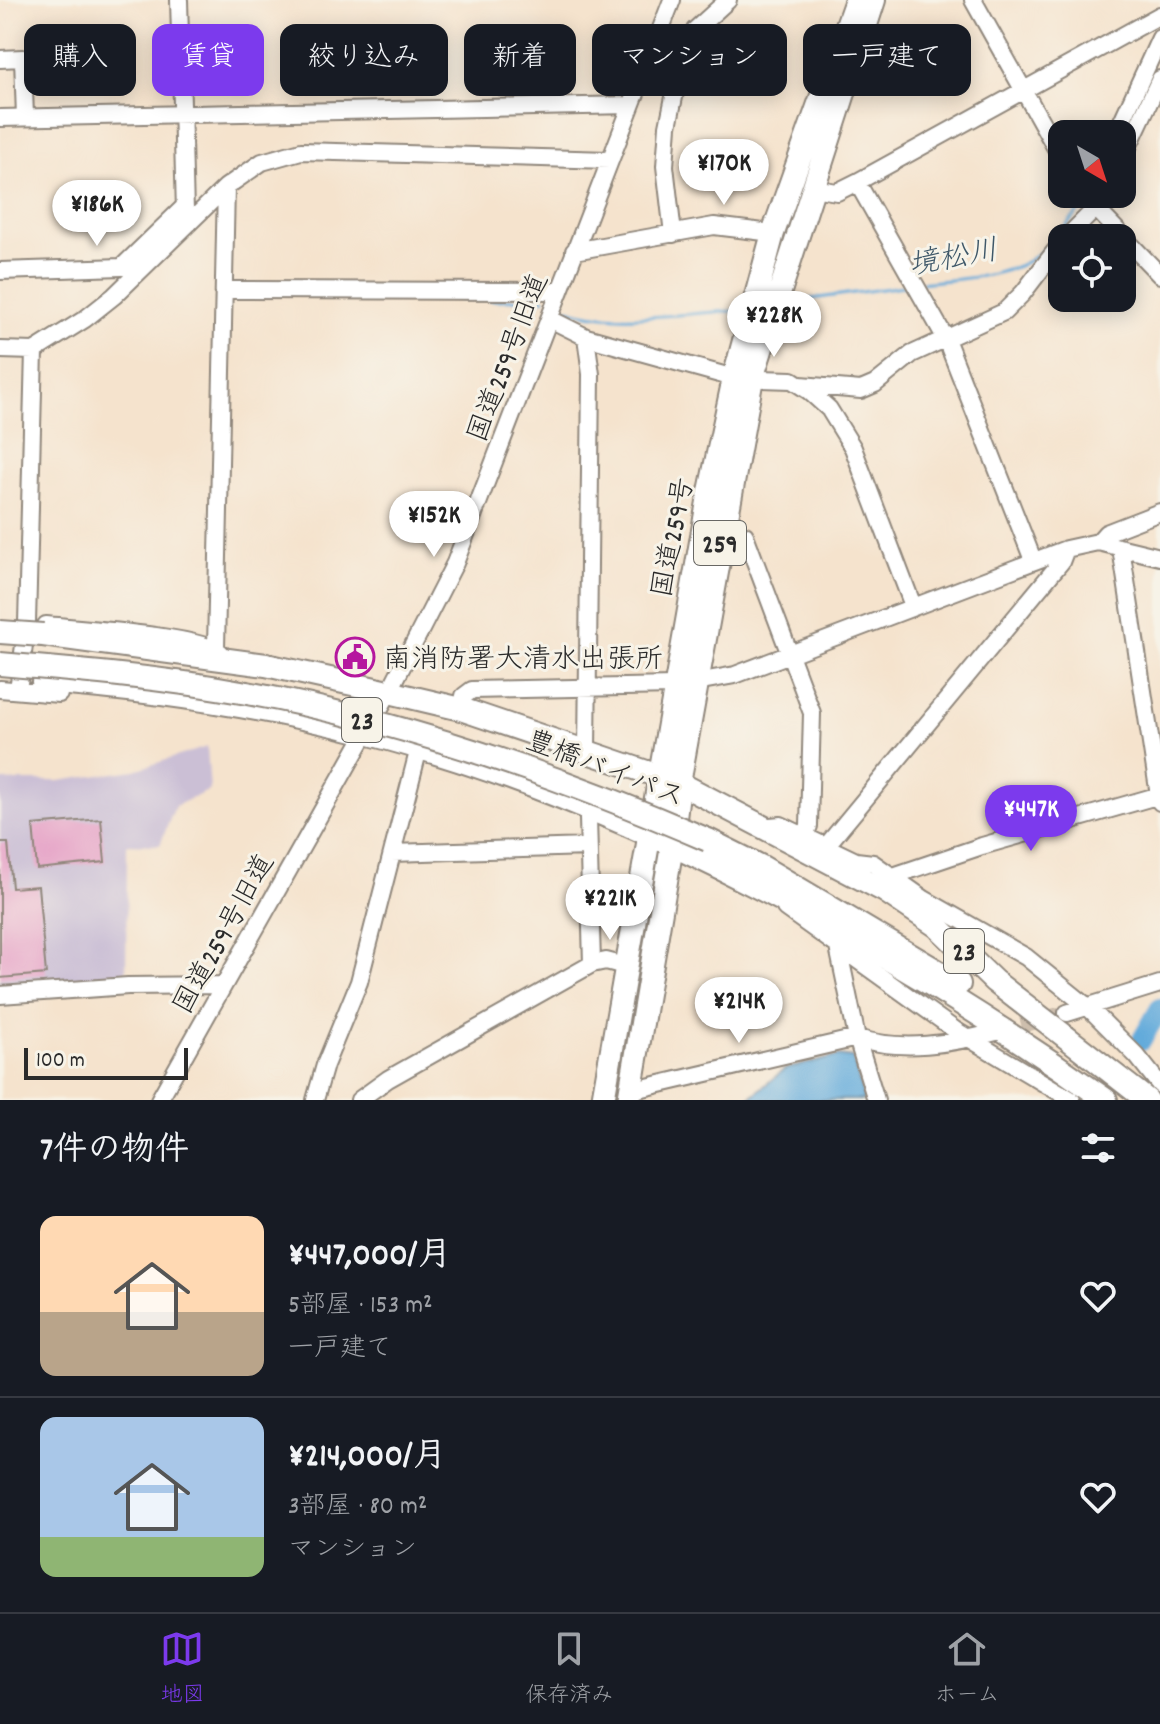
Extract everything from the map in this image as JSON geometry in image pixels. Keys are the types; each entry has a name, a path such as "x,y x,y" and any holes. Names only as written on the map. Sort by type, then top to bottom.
{"highway":[{"name":"国道259号","path":"630,1095 685,684 743,378 773,233 856,0"},
{"name":"国道259号","path":"685,684 723,527 743,378 813,188 874,0"},
{"name":"23","path":"0,632 35,629 221,653 461,709 670,780 765,826 885,891 937,926 994,981 1147,1100"},
{"name":"豊橋バイパス","path":"0,664 121,674 248,693 399,729 512,762 615,800 762,867 933,967 1123,1100"},
{"name":"23","path":"9,684 43,682 212,701 365,733 419,748 592,809 776,899 957,998 1106,1100"},
{"name":"国道259号","path":"603,1100 625,966 662,842"}],"street":[{"path":"0,350 34,351 114,296 188,212 179,0"},
{"name":"国道259号旧道","path":"159,1100 389,692 455,563 672,0"},
{"path":"673,234 665,166 668,126 678,78 695,30 728,0"},
{"path":"973,0 1048,134"},
{"path":"813,188 837,192 1160,15"},
{"path":"1122,120 1160,38"},
{"path":"0,59 23,58 25,117"},
{"path":"1136,130 1160,79"},
{"path":"0,118 631,105"},
{"path":"0,271 122,267 188,212 262,162 301,151 609,160"},
{"path":"857,182 946,339 1033,560"},
{"path":"221,653 226,187"},
{"path":"1095,208 1160,275"},
{"path":"574,251 714,226 773,233"},
{"path":"801,385 861,390 875,384 912,354 1004,312 1048,261"},
{"path":"224,290 560,291"},
{"path":"550,319 586,337 743,378 792,380 801,385 829,409 853,448 913,606"},
{"path":"586,337 591,374 587,752"},
{"path":"0,689 9,684 35,629 34,351"},
{"path":"1098,542 1106,533 1160,512"},
{"path":"723,527 745,535 812,713 809,826 805,835"},
{"path":"461,709 464,696 472,690 586,689 719,680 1033,560 1098,542 1160,557"},
{"path":"1121,548 1160,802"},
{"path":"827,845 1061,562 1066,549"},
{"path":"0,621 35,629"},
{"path":"9,684 165,705 212,701"},
{"path":"315,1100 325,1065 359,982 419,748"},
{"path":"893,876 982,846 1160,796"},
{"path":"592,809 588,818 592,964"},
{"path":"765,826 781,825 856,861 873,863 924,899 1026,957 1089,1008 1160,1085"},
{"path":"392,853 588,847"},
{"path":"776,899 800,923 955,1030 1072,1100"},
{"path":"838,947 857,1038 876,1100"},
{"path":"359,1100 388,1079 592,964 606,961 625,966"},
{"path":"1067,1013 1160,984"},
{"path":"0,995 128,986 223,985"},
{"path":"630,1095 857,1038 873,1043 920,1045 996,1032"}],"shaded area":[{"path":"207,747 210,790 175,806 160,845 127,844 126,983 0,994 0,781 59,781 135,770"}],"water":[{"path":"839,1056 853,1058 864,1100 747,1100 785,1069"}],"building":[{"path":"101,819 105,862 37,869 33,825"},
{"path":"0,843 8,843 12,888 38,886 46,974 0,978"}],"waterway":[{"name":"境松川","path":"922,283 981,276 1025,263 1049,244 1081,208"},
{"name":"境松川","path":"791,302 910,285"},
{"name":"境松川","path":"459,299 479,299"},
{"name":"境松川","path":"490,300 544,299"},
{"name":"境松川","path":"561,307 582,313 625,317 735,311"},
{"path":"1141,1041 1160,1008"}],"tunnel":[{"path":"998,1031 1067,1013"}],"place":[{"name":"南消防署大清水出張所","path":"355,657"}]}
